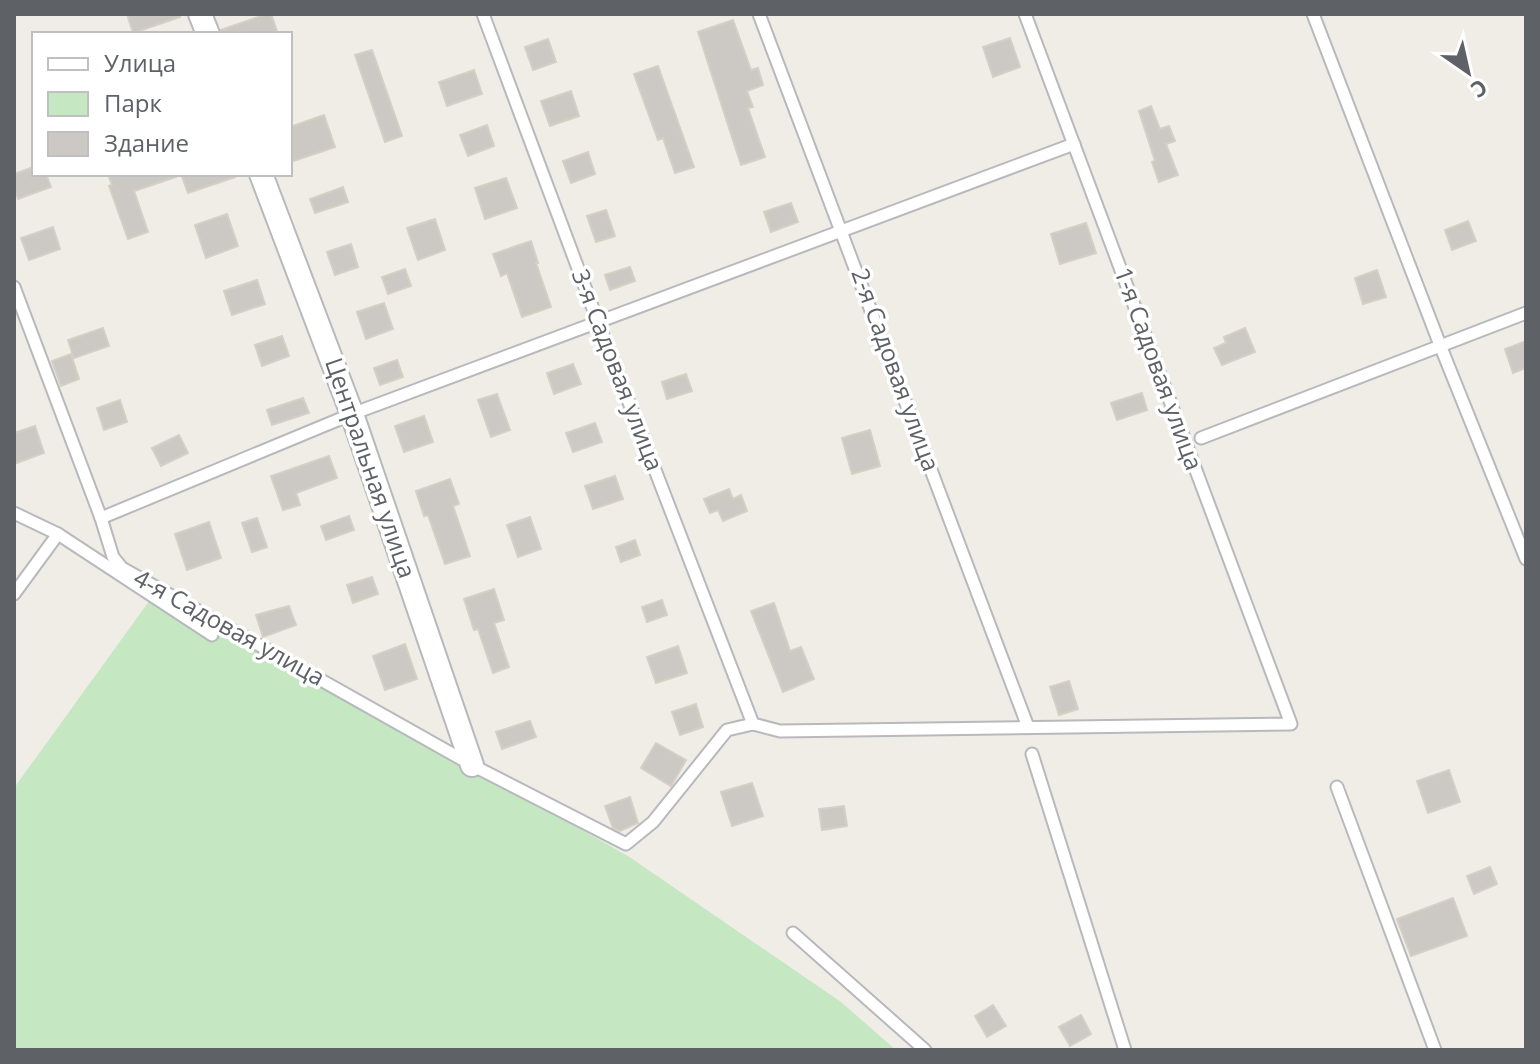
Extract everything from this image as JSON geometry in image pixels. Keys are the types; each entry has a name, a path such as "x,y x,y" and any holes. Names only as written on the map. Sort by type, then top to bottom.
{"street":[{"name":"Центральная улица","path":"262,176 352,414 472,765"}],"lane":[{"name":"3-я Садовая улица","path":"483,14 753,724"},
{"name":"2-я Садовая улица","path":"759,14 1028,727"},
{"name":"1-я Садовая улица","path":"1025,14 1291,724 1028,727"},
{"path":"1313,14 1526,559"},
{"path":"101,518 352,414 1074,144"},
{"name":"4-я Садовая улица","path":"14,287 113,557 122,568 472,765 626,844 653,822 727,730 753,724"},
{"path":"1201,438 1526,313"},
{"path":"14,513 58,534 212,635"},
{"path":"14,594 58,534"},
{"path":"753,724 780,731 1028,727"},
{"path":"1032,754 1125,1050"},
{"path":"1337,787 1435,1050"},
{"path":"793,933 925,1050"}],"green space":[{"path":"160,586 631,858 841,1002 896,1050 14,1050 14,788"}],"building":[{"path":"127,14 180,14 180,17 133,32"},
{"path":"271,14 277,32 222,32"},
{"path":"733,20 751,70 758,68 763,85 747,91 753,107 748,108 765,157 741,165 698,32"},
{"path":"1010,38 1020,67 993,77 983,47"},
{"path":"548,39 556,62 533,70 525,47"},
{"path":"372,50 402,136 385,142 355,55"},
{"path":"658,66 694,167 675,173 663,138 658,140 634,74"},
{"path":"474,70 482,94 447,106 439,82"},
{"path":"571,91 579,116 550,126 541,101"},
{"path":"1151,106 1160,129 1169,126 1175,141 1166,144 1178,175 1159,182 1139,111"},
{"path":"324,115 335,147 292,161 292,126"},
{"path":"487,125 494,146 468,156 460,135"},
{"path":"588,152 595,174 571,183 563,161"},
{"path":"32,168 32,176 47,176 51,187 18,199 14,174"},
{"path":"109,176 176,176 134,191 148,232 128,239 109,186 112,185"},
{"path":"182,176 235,176 235,177 188,193"},
{"path":"506,178 517,208 485,219 475,188"},
{"path":"343,187 348,202 315,213 310,199"},
{"path":"791,203 798,222 771,232 764,212"},
{"path":"606,210 615,236 596,242 587,216"},
{"path":"227,214 238,246 206,258 195,225"},
{"path":"435,219 445,250 418,260 407,228"},
{"path":"1468,221 1476,241 1452,250 1445,230"},
{"path":"1086,223 1096,253 1060,264 1051,234"},
{"path":"53,227 60,249 29,260 21,238"},
{"path":"531,241 551,307 522,317 507,273 501,276 493,254"},
{"path":"351,244 358,267 335,275 327,252"},
{"path":"630,267 635,281 610,290 605,275"},
{"path":"405,269 411,286 388,294 382,277"},
{"path":"1377,270 1386,297 1363,304 1355,278"},
{"path":"257,280 265,304 232,315 224,291"},
{"path":"384,303 393,329 366,339 357,312"},
{"path":"103,328 109,346 74,358 68,340"},
{"path":"1245,328 1255,352 1222,365 1214,348 1226,343 1224,337"},
{"path":"282,336 289,356 262,366 255,345"},
{"path":"1526,341 1526,368 1513,373 1505,349"},
{"path":"71,354 79,379 61,386 52,361"},
{"path":"397,360 403,377 380,385 374,368"},
{"path":"573,364 581,384 554,394 547,373"},
{"path":"686,374 692,391 667,399 662,382"},
{"path":"1142,393 1147,410 1117,420 1111,403"},
{"path":"497,394 510,430 491,437 478,400"},
{"path":"303,398 309,413 272,425 267,410"},
{"path":"120,400 127,422 104,430 97,408"},
{"path":"424,416 433,442 404,452 395,426"},
{"path":"595,423 602,442 573,452 566,433"},
{"path":"35,426 44,453 14,464 14,433"},
{"path":"870,430 880,466 852,474 842,438"},
{"path":"179,435 188,453 161,466 152,448"},
{"path":"329,456 337,478 296,493 300,505 283,510 271,476"},
{"path":"615,476 623,499 593,509 585,486"},
{"path":"450,479 459,504 453,506 470,556 445,564 416,491"},
{"path":"729,489 733,499 741,495 747,511 723,521 718,510 710,513 704,499"},
{"path":"349,516 354,530 326,540 321,526"},
{"path":"530,517 541,549 518,557 507,525"},
{"path":"257,518 267,547 252,552 242,523"},
{"path":"209,522 221,558 187,570 175,534"},
{"path":"635,540 640,555 621,562 616,547"},
{"path":"372,577 378,594 353,603 347,585"},
{"path":"494,589 504,620 494,623 509,667 493,673 464,599"},
{"path":"662,600 667,615 647,622 642,607"},
{"path":"774,603 790,651 801,647 814,679 783,692 751,611"},
{"path":"289,606 296,625 263,637 256,615"},
{"path":"405,644 417,679 385,690 373,656"},
{"path":"678,646 687,673 656,683 647,657"},
{"path":"1069,681 1078,709 1059,715 1050,687"},
{"path":"696,704 703,727 680,735 672,712"},
{"path":"530,721 536,737 502,749 496,732"},
{"path":"656,743 686,760 671,786 641,768"},
{"path":"1449,770 1460,802 1428,813 1417,781"},
{"path":"752,783 763,816 732,826 721,792"},
{"path":"630,797 638,823 620,831 613,828 605,806"},
{"path":"844,806 847,826 822,830 819,809"},
{"path":"1490,867 1497,884 1474,894 1467,876"},
{"path":"1453,898 1467,936 1411,956 1397,919"},
{"path":"993,1005 1006,1026 987,1037 975,1016"},
{"path":"1081,1015 1091,1034 1070,1046 1059,1027"}]}
